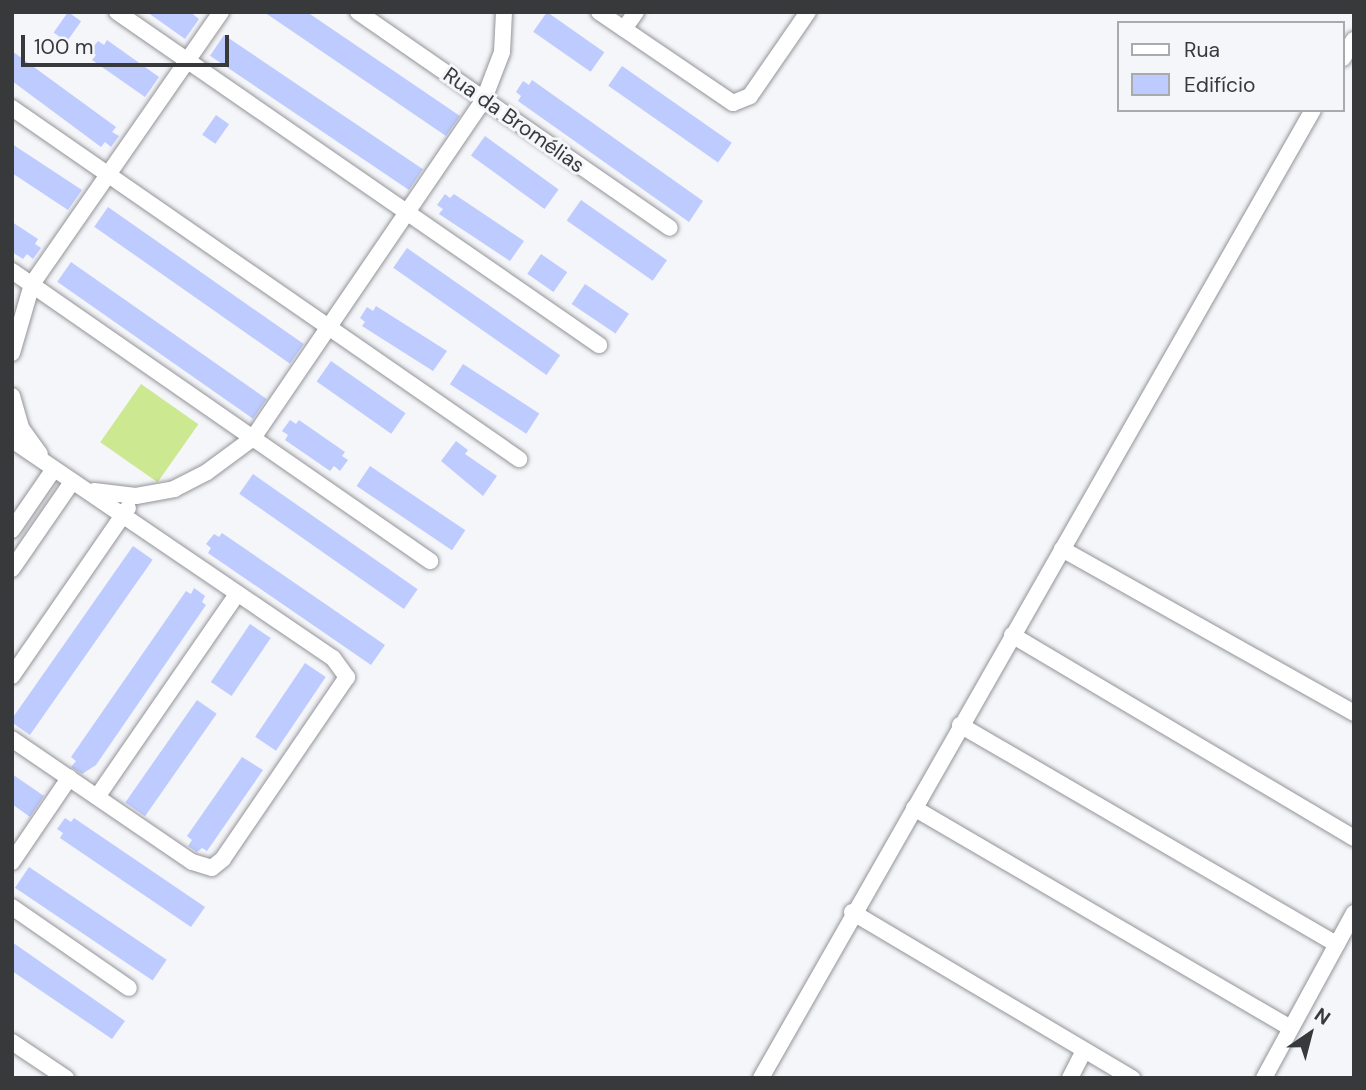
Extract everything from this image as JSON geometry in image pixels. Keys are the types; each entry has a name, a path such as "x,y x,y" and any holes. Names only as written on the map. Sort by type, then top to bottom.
{"street":[{"path":"117,12 599,345"},
{"path":"12,353 32,284 221,12"},
{"name":"Rua da Bromélias","path":"358,12 670,228"},
{"path":"72,482 106,494 136,496 193,481 253,438 484,99 502,52 504,12"},
{"path":"599,12 724,99 741,102 750,96 808,12"},
{"path":"624,29 636,12"},
{"path":"12,108 519,459"},
{"path":"761,1078 852,912 1312,112"},
{"path":"12,271 430,561"},
{"path":"12,396 15,422 54,469"},
{"path":"12,440 343,667 346,681 216,867 192,862 12,739"},
{"path":"12,530 54,469"},
{"path":"12,569 72,482"},
{"path":"12,676 136,496"},
{"path":"1062,548 1354,713"},
{"path":"97,797 237,594"},
{"path":"1012,635 1354,838"},
{"path":"960,725 1337,944"},
{"path":"12,862 69,778"},
{"path":"914,808 1291,1028"},
{"path":"12,907 130,988"},
{"path":"852,912 1083,1053 1132,1078"},
{"path":"1264,1078 1354,913"},
{"path":"12,1042 66,1078"},
{"path":"1070,1078 1083,1053"}],"green space":[{"path":"141,384 198,424 158,482 100,442"}],"building":[{"path":"68,12 81,21 67,42 54,32"},
{"path":"147,12 190,12 199,19 185,39"},
{"path":"264,12 307,12 460,116 446,136"},
{"path":"547,12 604,52 591,72 533,32"},
{"path":"224,35 423,169 409,190 210,56"},
{"path":"107,40 159,77 145,97 92,60 96,55 90,51 98,41 104,45"},
{"path":"12,51 116,127 112,132 119,136 111,147 105,142 101,147 12,81"},
{"path":"622,66 732,143 718,163 608,86"},
{"path":"532,80 703,201 689,222 518,101 521,96 516,92 523,81 529,85"},
{"path":"216,115 229,124 215,144 202,135"},
{"path":"485,136 559,189 545,209 471,155"},
{"path":"12,144 82,190 68,210 12,173"},
{"path":"445,194 450,198 454,194 524,241 510,261 439,214 443,209 437,205"},
{"path":"581,200 667,260 653,281 567,220"},
{"path":"108,207 304,344 290,364 94,227"},
{"path":"12,222 38,239 35,244 41,248 33,259 27,254 23,259 12,252"},
{"path":"407,248 560,355 546,375 393,268"},
{"path":"541,254 567,272 553,292 527,274"},
{"path":"71,262 267,399 253,419 57,282"},
{"path":"585,284 629,314 616,334 572,304"},
{"path":"376,306 447,351 433,371 362,326 365,322 360,318 367,307 373,311"},
{"path":"331,361 406,413 391,434 317,381"},
{"path":"463,364 539,414 526,434 450,384"},
{"path":"290,420 296,424 299,420 345,452 342,456 348,460 340,471 334,466 330,471 285,440 288,435 282,431"},
{"path":"456,441 468,450 465,454 497,476 483,496 441,461"},
{"path":"370,466 465,530 452,550 357,486"},
{"path":"253,474 418,589 404,609 239,494"},
{"path":"222,533 385,645 371,665 208,553 211,548 206,544 214,534 219,537"},
{"path":"133,546 153,560 30,735 12,723 12,719"},
{"path":"194,588 205,596 202,602 206,605 96,765 82,774 71,767 76,761 71,757 186,591 191,594"},
{"path":"250,624 271,638 232,696 211,682"},
{"path":"305,663 326,677 276,751 255,737"},
{"path":"197,700 217,714 145,816 125,802"},
{"path":"242,757 263,770 207,851 202,848 197,852 188,846 192,840 187,836"},
{"path":"12,774 44,796 30,817 12,804"},
{"path":"65,818 71,822 74,818 205,907 191,927 60,838 63,833 57,829"},
{"path":"29,867 167,960 153,981 15,888"},
{"path":"12,942 125,1021 112,1039 12,971"}]}
